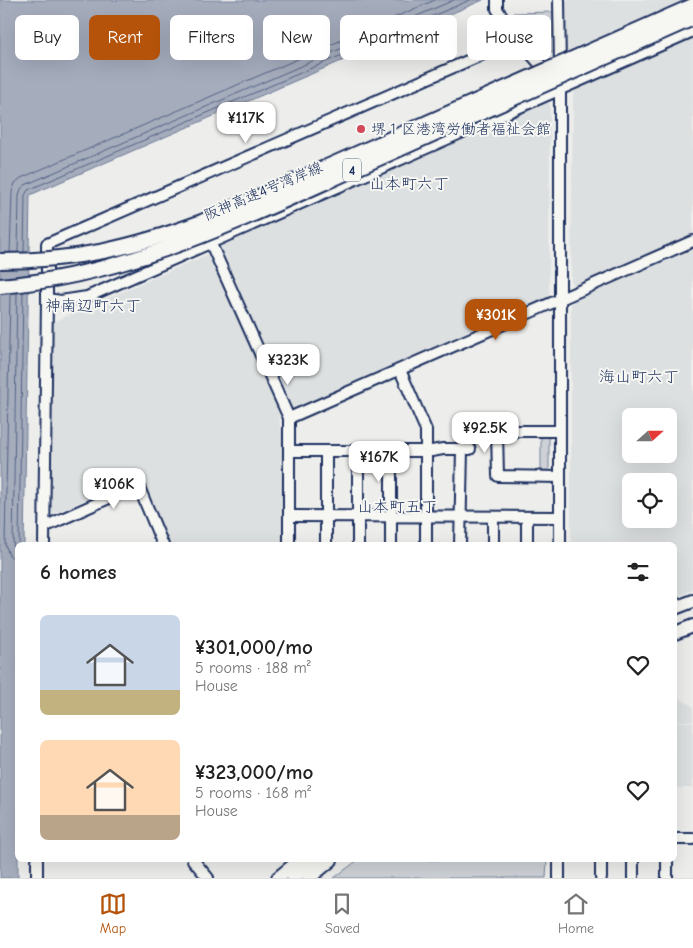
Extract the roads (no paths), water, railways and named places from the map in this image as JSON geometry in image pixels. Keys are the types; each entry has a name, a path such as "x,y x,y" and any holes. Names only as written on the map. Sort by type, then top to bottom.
{"highway":[{"name":"阪神高速4号湾岸線","path":"0,261 40,260 97,254 180,230 693,6"},
{"name":"阪神高速4号湾岸線","path":"0,286 79,275 136,259 186,242 277,204 693,18"}],"main road":[{"path":"677,607 693,601"},
{"path":"677,633 693,626"},
{"path":"278,878 310,862"},
{"path":"310,878 329,862"},
{"path":"322,878 341,862"}],"street":[{"path":"497,0 498,8 503,15"},
{"path":"559,0 560,542"},
{"path":"47,299 61,301 87,297 693,31"},
{"path":"44,542 47,244 470,60"},
{"path":"536,60 560,88"},
{"path":"289,418 693,241"},
{"path":"211,244 289,418 289,542"},
{"path":"400,370 426,430 426,542"},
{"path":"560,431 497,431 498,476 560,477"},
{"path":"289,451 466,449 460,517 460,542"},
{"path":"326,451 326,542"},
{"path":"358,451 358,542"},
{"path":"391,542 392,451"},
{"path":"44,527 138,485 162,542"},
{"path":"289,516 560,517"},
{"path":"493,542 494,516"},
{"path":"527,517 527,542"},
{"path":"677,839 693,839"},
{"path":"37,862 37,878"},
{"path":"195,862 208,878"},
{"path":"559,878 560,862"},
{"path":"601,862 601,878"},
{"path":"633,862 633,878"},
{"path":"667,862 667,878"}],"water":[{"path":"0,0 483,0 448,15 340,15 340,60 344,60 30,195 24,542 15,542 15,862 18,862 18,878 0,878"}],"place":[{"name":"堺１区港湾労働者福祉会館","path":"361,129"}],"district":[{"name":"山本町六丁","path":"409,184"},
{"name":"神南辺町六丁","path":"93,306"},
{"name":"海山町六丁","path":"639,377"},
{"name":"山本町五丁","path":"397,507"}]}
